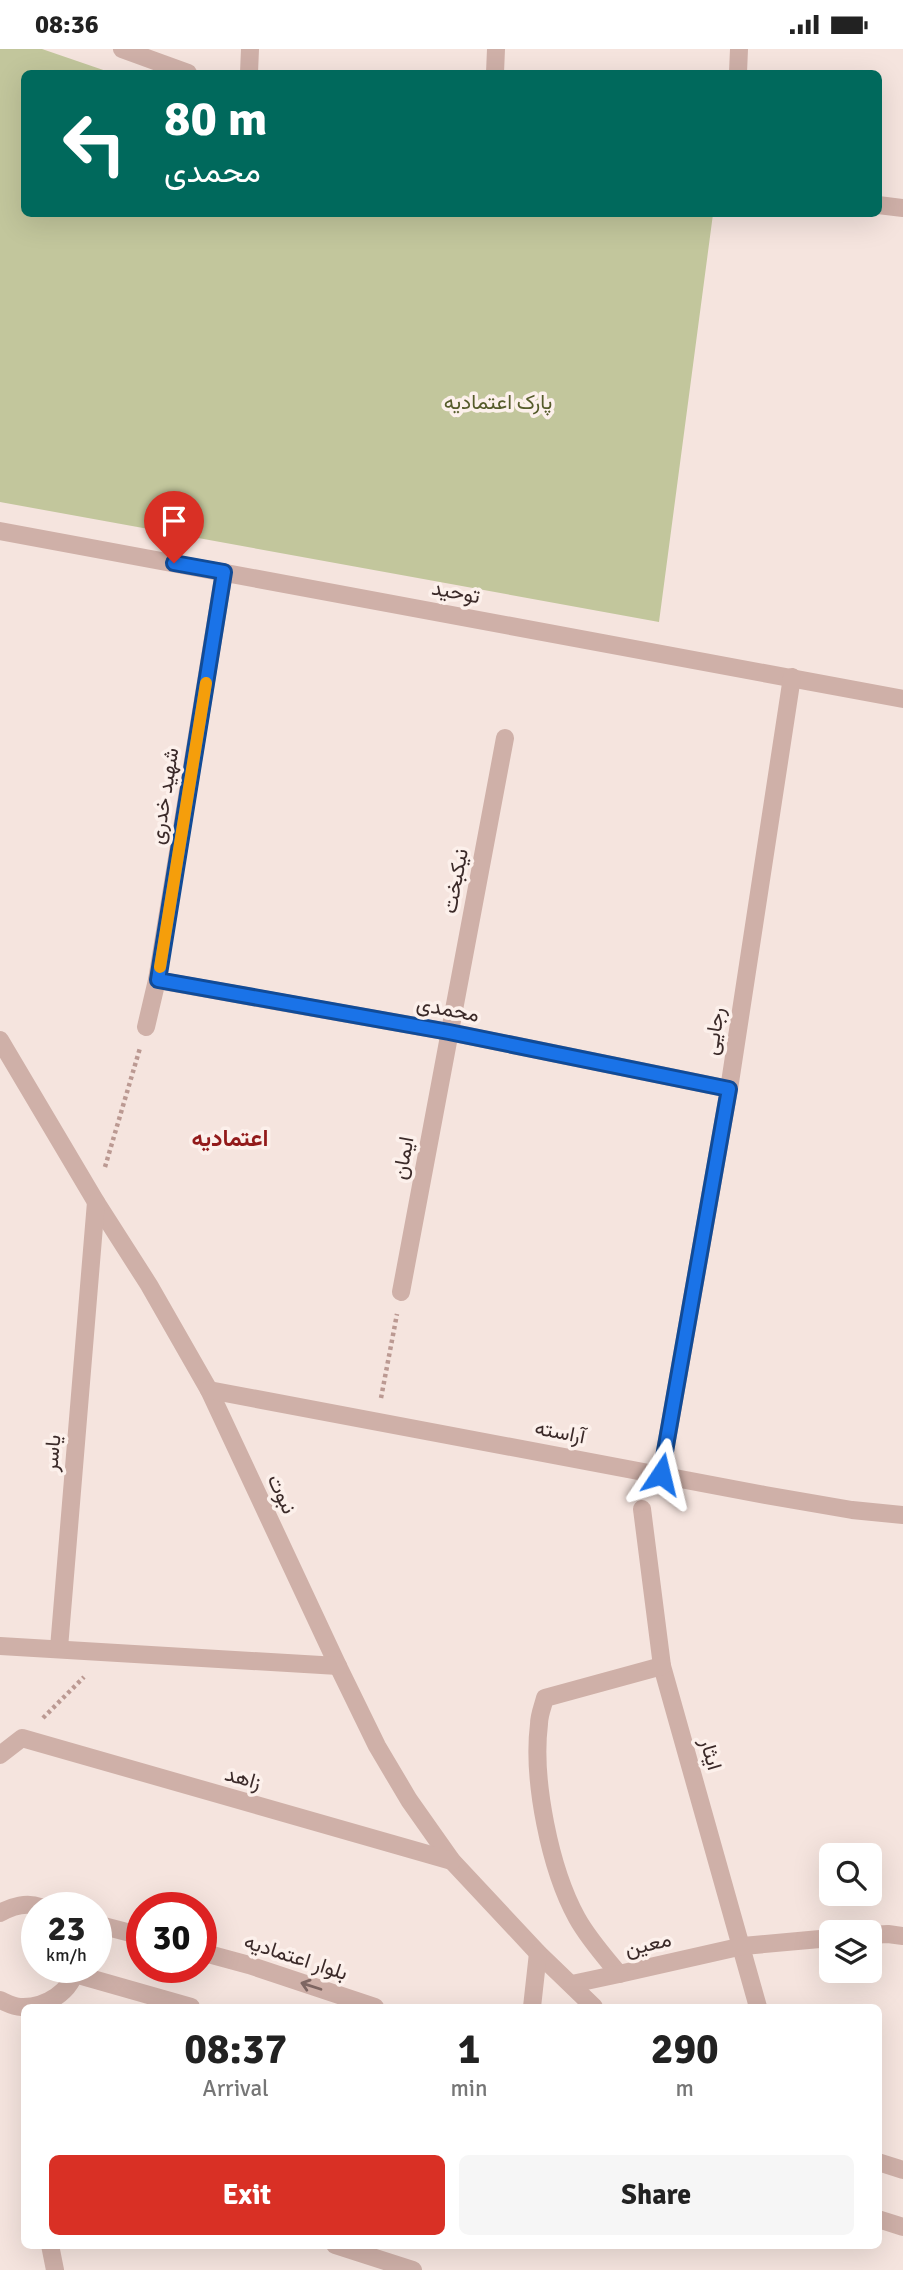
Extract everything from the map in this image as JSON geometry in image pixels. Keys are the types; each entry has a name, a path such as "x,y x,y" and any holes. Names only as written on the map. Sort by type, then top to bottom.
{"street":[{"path":"122,49 180,70"},
{"path":"249,70 250,49"},
{"path":"495,70 496,49"},
{"path":"738,70 739,49"},
{"path":"882,205 903,208"},
{"name":"توحید","path":"0,531 903,699"},
{"name":"شهید خدری","path":"146,1027 158,980 224,572"},
{"name":"رجایی","path":"661,1474 729,1089 792,677"},
{"name":"نیکبخت","path":"449,1032 505,738"},
{"name":"محمدی","path":"158,980 449,1032 729,1089"},
{"name":"ایمان","path":"401,1292 449,1032"},
{"name":"نبوت","path":"0,1040 96,1202 149,1285 209,1390 338,1666 409,1800 452,1861 538,1953 591,2004"},
{"name":"یاسر","path":"59,1648 96,1202"},
{"name":"آراسته","path":"209,1390 852,1510 903,1515"},
{"name":"ایثار","path":"642,1509 662,1666 757,2004"},
{"path":"0,1646 338,1666"},
{"name":"معین","path":"662,1666 545,1698 538,1723 538,1773 550,1847 562,1887 577,1919 619,1974 743,1946 819,1939"},
{"path":"0,1755 22,1738"},
{"name":"زاهد","path":"22,1738 452,1861"},
{"path":"882,1934 903,1936"},
{"path":"532,2004 538,1953"},
{"name":"بلوار اعتمادیه","path":"217,1956 366,2004"},
{"path":"572,1985 619,1974"},
{"path":"112,1982 181,2004"},
{"path":"60,2000 69,1983"},
{"path":"0,2000 21,2007"},
{"path":"882,2163 903,2170"},
{"path":"882,2220 903,2227"},
{"path":"51,2249 55,2270"},
{"path":"347,2249 412,2270"}],"path":[{"path":"96,1202 146,1027"},
{"path":"377,1421 401,1292"},
{"path":"22,1738 109,1652"}],"green space":[{"name":"پارک اعتمادیه","path":"0,49 42,49 103,70 21,70 21,217 713,217 659,622 0,502"}],"slow traffic":[{"path":"160,967 206,683"}],"district":[{"name":"اعتمادیه","path":"230,1138"}],"route":[{"path":"174,563 224,572 158,980 449,1032 729,1089 661,1474"}]}
